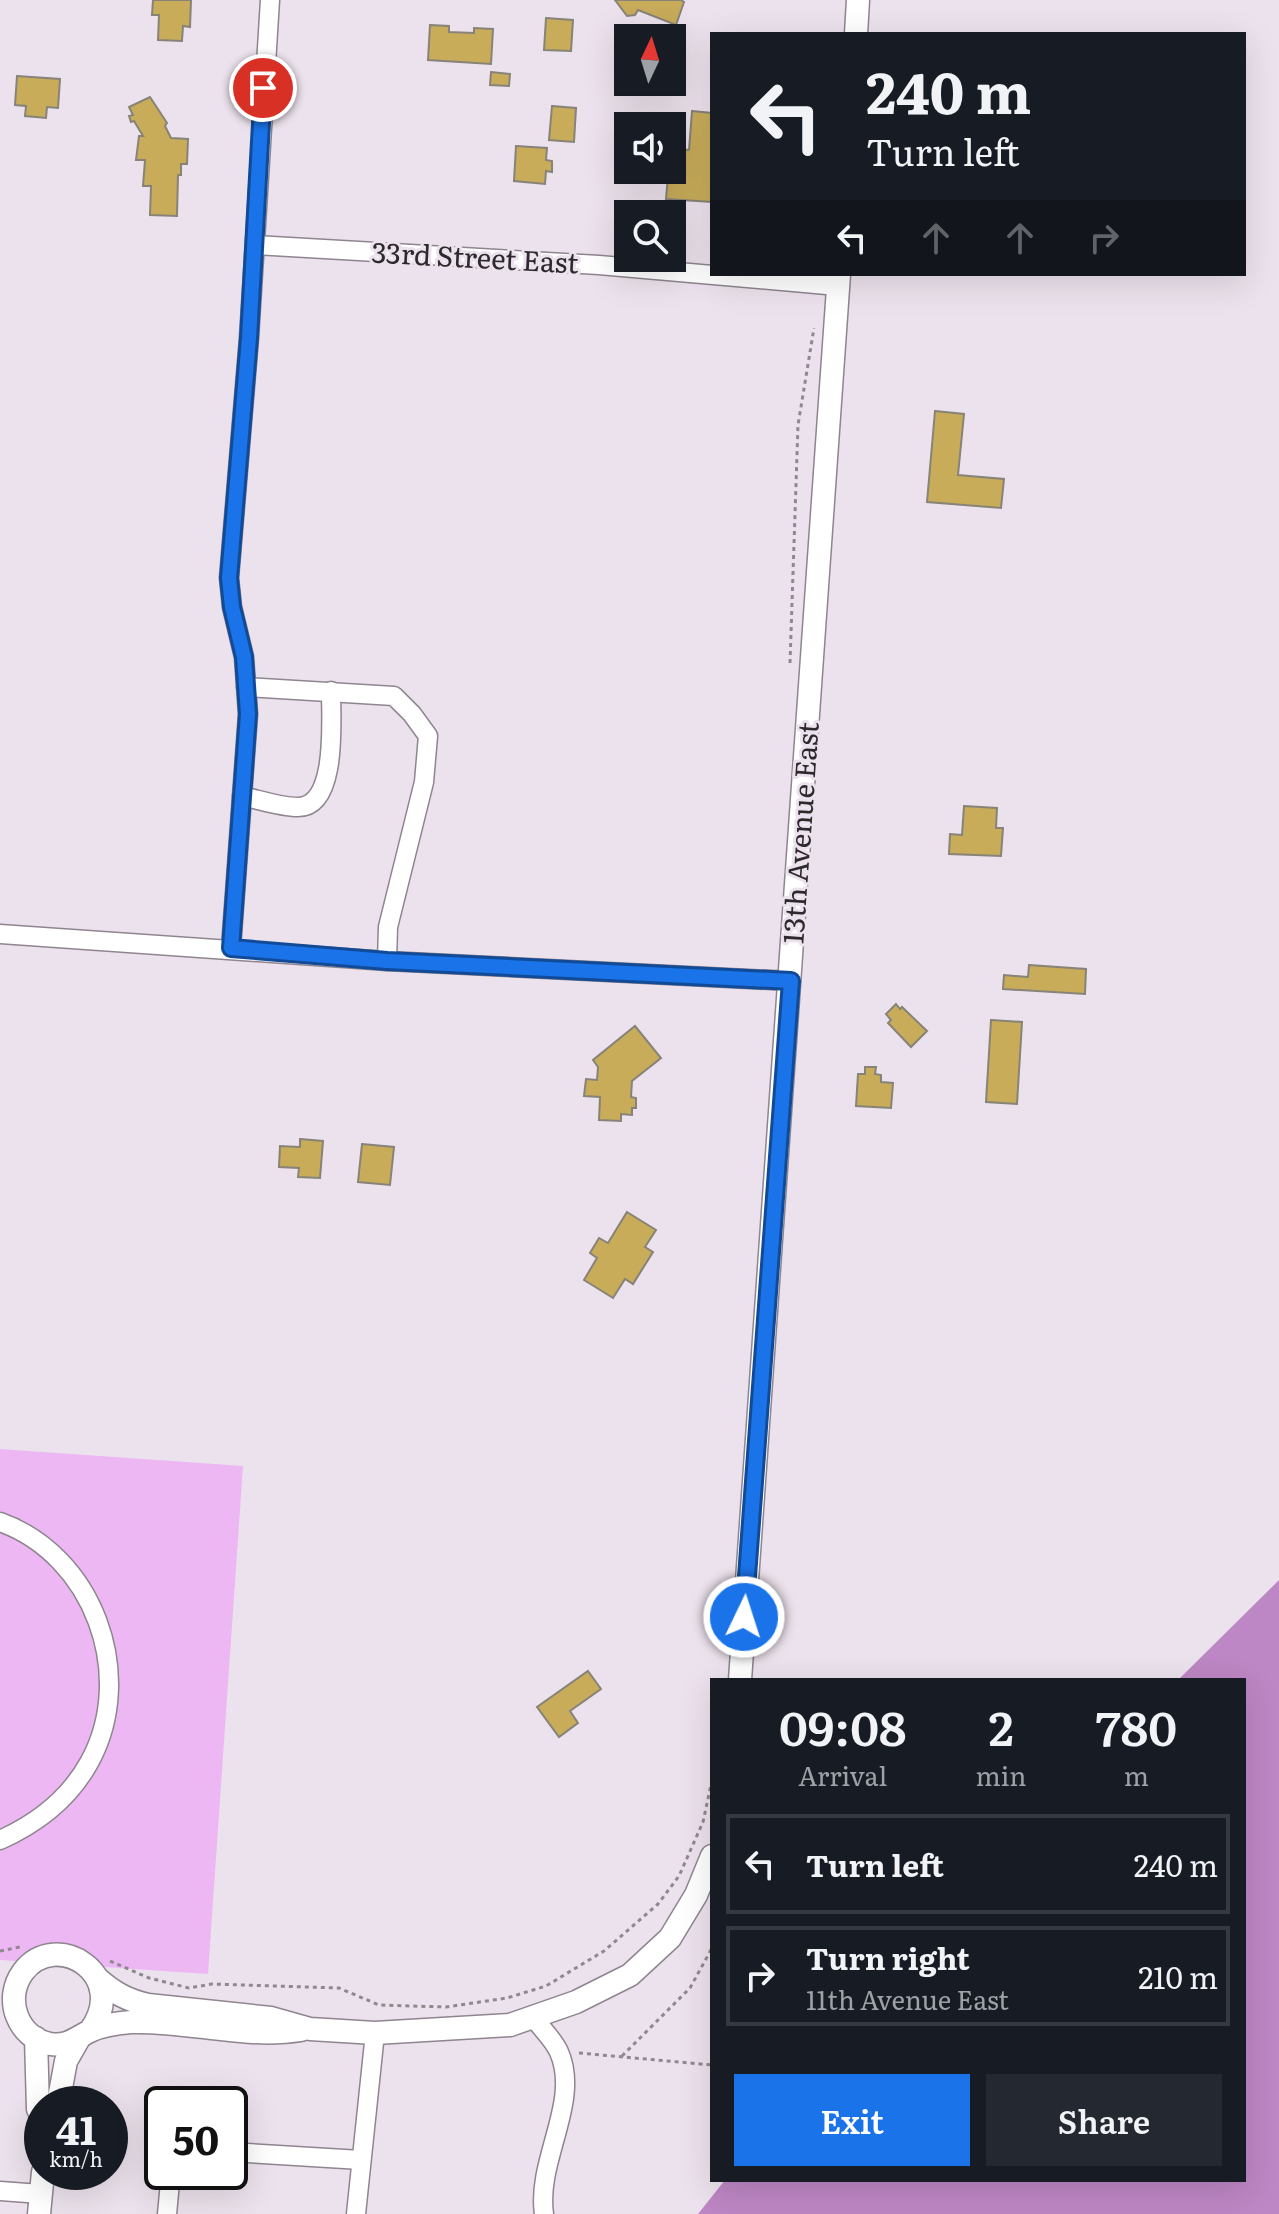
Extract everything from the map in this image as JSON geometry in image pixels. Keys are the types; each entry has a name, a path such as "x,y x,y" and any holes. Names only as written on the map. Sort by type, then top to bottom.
{"main road":[{"path":"856,32 858,0"},
{"name":"13th Avenue East","path":"740,1678 839,280"},
{"path":"0,2016 50,2044 65,2044 84,2035 133,2022 274,2034 310,2029 375,2033 510,2025 576,2002 630,1975 670,1938 696,1895 710,1861"},
{"path":"0,1984 35,1961 64,1955 89,1967 103,1969 122,1997 148,2005 271,2018 310,2029"},
{"path":"61,2086 66,2061 98,2020 103,2006 103,1969"},
{"path":"23,1971 13,2000 16,2015 30,2033 36,2086"}],"street":[{"path":"231,948 248,714 244,657 232,607 229,578 270,0"},
{"name":"33rd Street East","path":"255,245 710,272"},
{"name":"33rd Street East","path":"775,276 839,280"},
{"path":"246,687 394,696 428,736 424,782 388,927 387,961"},
{"path":"242,796 299,807 314,803 321,794 330,751 331,691"},
{"path":"0,934 387,961 791,981"},
{"path":"0,1522 15,1527 53,1553 82,1587 102,1628 110,1673 106,1718 91,1760 65,1797 30,1827 0,1840"},
{"path":"533,2017 559,2051 566,2077 564,2106 546,2162 542,2202 544,2214"},
{"path":"356,2214 375,2033"},
{"path":"248,2153 361,2160"},
{"path":"167,2214 169,2190"},
{"path":"0,2191 41,2193"}],"path":[{"path":"103,1969 121,1968 189,1988 212,1984 339,1988 379,2005 446,2007 507,1998 546,1986 604,1951 658,1904 679,1876 703,1822 710,1789"},
{"path":"0,1951 26,1945"},
{"path":"622,2056 690,1988 710,1952"},
{"path":"559,2051 710,2065"}],"shaded area":[{"path":"0,1449 243,1466 208,1974 0,1960"},
{"path":"1279,1580 1279,2214 698,2214 723,2182 1246,2182 1246,1678 1180,1678"}],"building":[{"path":"153,0 191,0 190,27 183,26 182,41 158,40 159,15 152,15"},
{"path":"615,0 684,2 676,24 638,10 635,15 627,16"},
{"path":"546,18 573,20 571,51 544,50"},
{"path":"430,25 449,26 449,32 474,33 474,28 493,29 491,64 428,60"},
{"path":"491,72 510,74 509,86 490,85"},
{"path":"17,76 60,79 58,108 47,107 46,118 25,116 26,106 15,105"},
{"path":"150,97 167,123 165,126 171,138 188,139 187,164 181,164 181,175 178,175 177,216 150,215 151,186 143,186 145,160 136,160 139,136 143,136 134,121 131,122 129,116 133,115 129,107"},
{"path":"552,106 576,108 574,142 549,140"},
{"path":"692,111 710,113 710,202 666,199 667,184 686,184 686,150 689,150"},
{"path":"516,146 547,148 546,160 552,161 552,172 546,171 545,184 514,181"},
{"path":"935,411 964,414 958,475 1004,479 1001,508 927,502"},
{"path":"964,806 997,808 996,828 1003,828 1001,856 949,854 950,834 962,835"},
{"path":"1029,965 1086,969 1085,994 1003,989 1004,975 1028,977"},
{"path":"896,1004 927,1031 911,1047 888,1023 891,1020 886,1014"},
{"path":"991,1020 1022,1022 1017,1104 986,1102"},
{"path":"635,1026 661,1058 632,1081 631,1097 636,1098 636,1108 632,1108 632,1115 621,1114 621,1121 599,1120 600,1097 584,1096 586,1079 597,1080 598,1067 593,1060"},
{"path":"865,1067 876,1067 875,1074 881,1075 881,1082 893,1083 891,1108 856,1106 858,1074 865,1074"},
{"path":"300,1139 323,1141 320,1178 298,1177 299,1168 279,1167 280,1146 300,1147"},
{"path":"362,1144 394,1147 390,1185 358,1182"},
{"path":"627,1212 656,1230 645,1247 653,1252 633,1284 625,1279 613,1298 584,1280 597,1258 590,1253 599,1238 608,1243"},
{"path":"588,1671 601,1689 570,1711 578,1723 559,1737 537,1707"}],"route":[{"path":"263,88 249,338 229,578 232,607 244,657 248,714 231,948 387,961 791,981 744,1617"}]}
